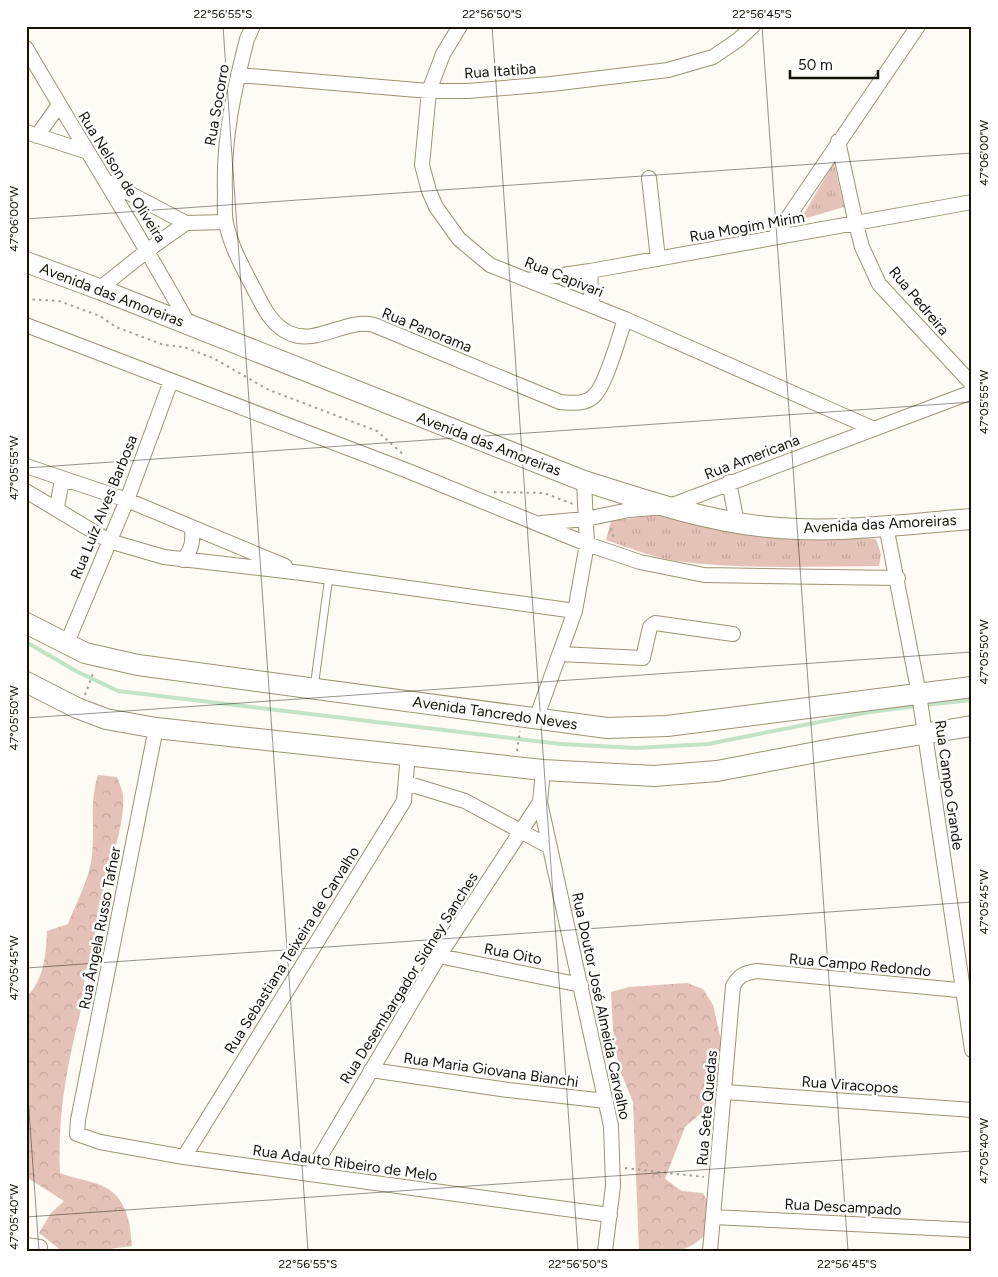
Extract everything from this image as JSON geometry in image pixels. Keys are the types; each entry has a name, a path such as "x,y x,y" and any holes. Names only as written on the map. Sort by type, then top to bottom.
{"main road":[{"name":"Avenida das Amoreiras","path":"26,262 189,324 584,481 667,507 737,523 804,530 972,519"},
{"name":"Avenida Tancredo Neves","path":"26,623 66,645 100,658 138,665 528,722 607,728 667,726 920,697 972,687"},
{"path":"26,682 78,708 106,719 156,728 544,770 654,776 717,771 925,728 972,726"}],"street":[{"name":"Rua Socorro","path":"226,222 224,153 238,75 247,39 253,26"},
{"name":"Rua Capivari","path":"460,26 444,54 429,91 422,165 429,191 436,207 459,239 490,265 626,319 874,429"},
{"name":"Rua Itatiba","path":"238,75 429,91 468,91 551,84 668,70 712,57 738,40 753,26"},
{"path":"774,238 838,141 918,26"},
{"name":"Rua Nelson de Oliveira","path":"26,48 86,151 108,182 189,324"},
{"path":"59,105 32,134 86,151"},
{"name":"Rua Pedreira","path":"838,141 862,247 879,284 972,384"},
{"path":"649,178 658,259"},
{"path":"108,182 186,223 226,222"},
{"name":"Rua Mogim Mirim","path":"527,280 590,271 972,202"},
{"name":"Rua Panorama","path":"226,222 236,256 272,321 289,333 304,337 349,324 362,322 374,325 560,402 577,404 593,397 600,387 626,319"},
{"path":"99,289 186,223"},
{"path":"590,271 592,306"},
{"path":"26,325 408,471 587,544 640,562 704,575 898,578"},
{"name":"Rua Luíz Alves Barbosa","path":"66,645 127,500 171,381"},
{"name":"Rua Americana","path":"538,523 586,519 629,510 667,507 729,482 972,392"},
{"path":"26,466 127,500 192,529 302,573"},
{"path":"57,507 61,485 68,481"},
{"path":"528,722 560,654 575,611 587,544 584,481"},
{"path":"729,482 737,523"},
{"path":"26,491 57,507 109,541 183,560 329,576 575,611"},
{"name":"Rua Campo Grande","path":"886,526 898,578 920,697 967,991 972,1050"},
{"path":"183,560 190,551 193,541 192,529"},
{"path":"560,654 642,658 650,627 655,623 733,634"},
{"name":"Rua Ângela Russo Tafner","path":"77,1134 78,1120 156,728"},
{"name":"Rua Sebastiana Teixeira de Carvalho","path":"184,1157 404,801 408,754"},
{"name":"Rua Doutor José Almeida Carvalho","path":"544,770 540,802 606,1101 612,1158 610,1215 605,1251"},
{"path":"406,783 465,801 522,830 550,847"},
{"name":"Rua Desembargador Sidney Sanches","path":"310,1174 439,956 540,802"},
{"name":"Rua Oito","path":"439,956 581,985"},
{"name":"Rua Campo Redondo","path":"746,972 967,991"},
{"name":"Rua Sete Quedas","path":"710,1251 734,986 738,978 746,972"},
{"name":"Rua Maria Giovana Bianchi","path":"371,1070 508,1090 606,1101"},
{"name":"Rua Viracopos","path":"725,1092 972,1110"},
{"name":"Rua Adauto Ribeiro de Melo","path":"77,1134 100,1142 184,1157 610,1215"},
{"name":"Rua Descampado","path":"714,1217 972,1230"}],"lane":[{"path":"314,690 329,576"}],"path":[{"path":"87,691 97,663"},
{"path":"517,750 528,722"},
{"path":"633,1169 701,1176"}],"green space":[{"path":"834,163 844,207 800,220"},
{"path":"679,512 807,535 876,539 881,554 879,566 778,567 701,564 658,557 606,540 611,521"},
{"path":"98,775 117,777 123,793 123,807 119,835 98,910 94,941 84,983 83,1002 68,1066 60,1129 60,1173 95,1183 113,1193 124,1207 130,1226 132,1246 95,1251 62,1251 39,1233 51,1213 64,1201 26,1177 26,998 37,983 43,967 47,931 68,924 89,873 93,844 94,796"},
{"path":"687,983 703,989 713,1005 723,1049 720,1086 714,1102 685,1127 665,1179 682,1191 703,1193 711,1209 712,1228 687,1248 671,1251 639,1251 633,1102 619,1068 613,1029 611,992 629,987"}],"waterway":[{"path":"26,642 76,671 118,691 561,744 636,748 708,744 870,712 917,706"},
{"path":"924,705 972,700"}]}
